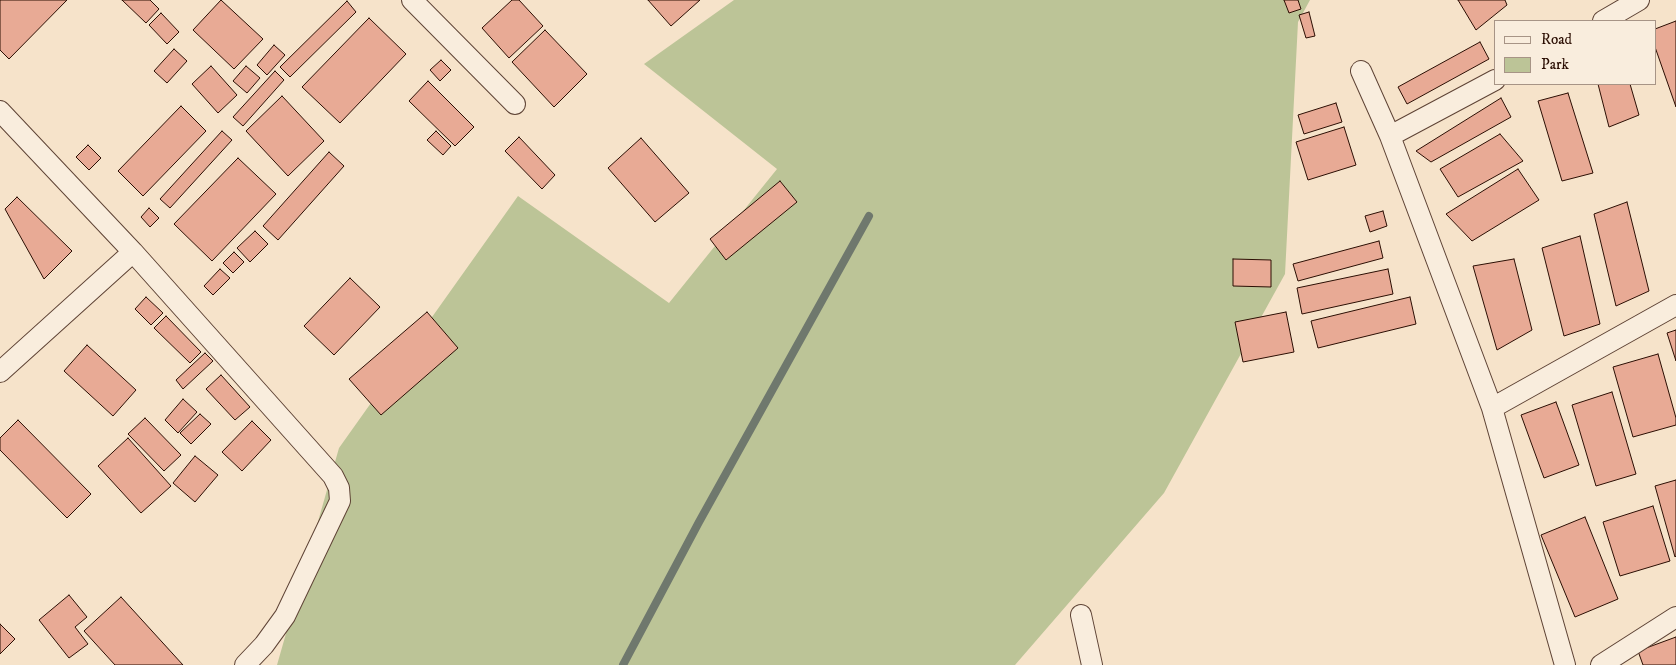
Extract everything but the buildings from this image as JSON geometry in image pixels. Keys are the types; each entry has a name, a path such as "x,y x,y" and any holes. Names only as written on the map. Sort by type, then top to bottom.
{"street":[{"path":"412,0 515,104"},
{"path":"1605,20 1639,0"},
{"path":"1361,71 1390,136 1492,408 1565,665"},
{"path":"1390,136 1494,81"},
{"path":"0,111 133,252 333,476 339,488 340,501 285,616 245,665"},
{"path":"0,372 133,252"},
{"path":"1492,408 1676,305"},
{"path":"1081,616 1092,665"},
{"path":"1601,665 1676,617"}],"green space":[{"path":"734,0 1310,0 1298,22 1285,274 1164,493 1015,665 277,665 339,448 518,196 669,303 777,169 644,64"}],"waterway":[{"path":"623,665 699,522 869,216"}]}
